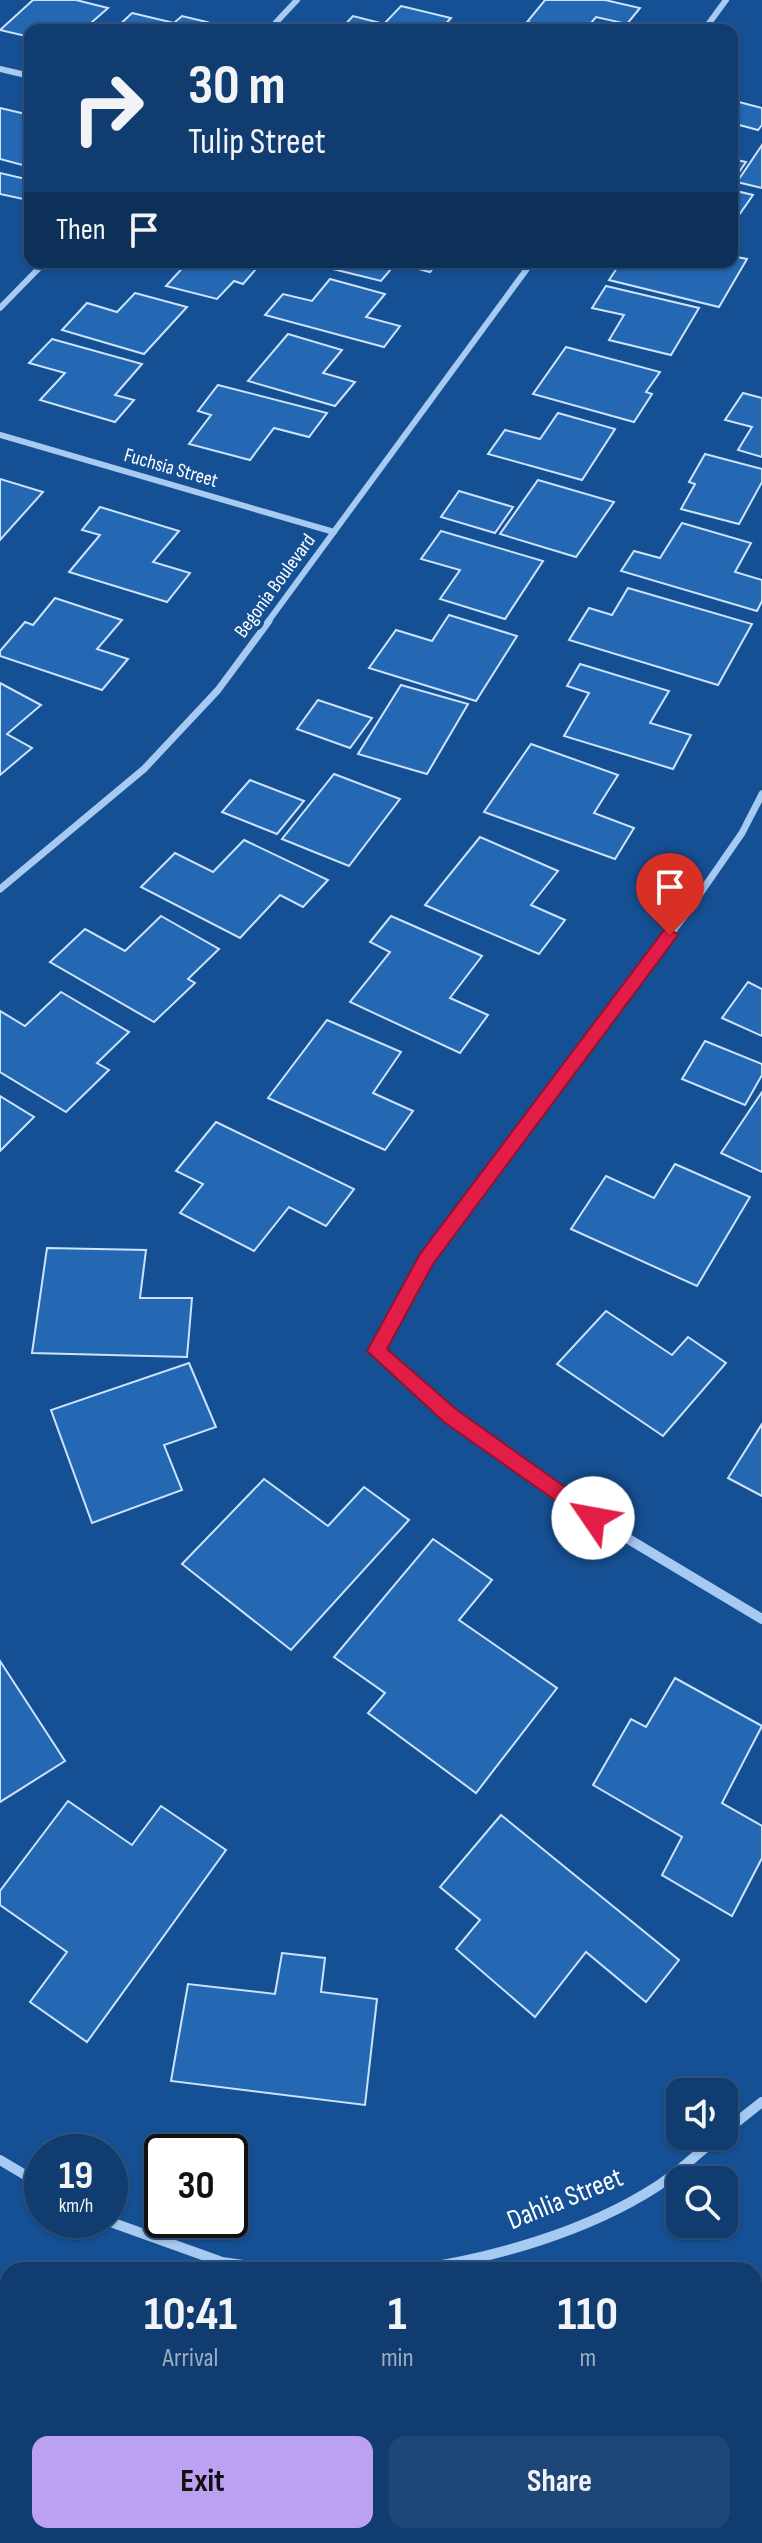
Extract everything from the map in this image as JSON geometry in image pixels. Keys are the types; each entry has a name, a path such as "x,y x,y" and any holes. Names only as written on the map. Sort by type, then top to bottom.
{"street":[{"path":"275,24 297,0"},
{"path":"708,24 726,0"},
{"path":"0,69 24,75"},
{"path":"0,308 39,268"},
{"name":"Begonia Boulevard","path":"0,889 144,769 218,690 528,268"},
{"name":"Fuchsia Street","path":"0,435 334,532"},
{"path":"762,794 742,833 688,911 427,1259 376,1351 451,1416 570,1504 762,1619"},
{"path":"738,2121 762,2102"},
{"name":"Dahlia Street","path":"461,2262 553,2234 652,2189 701,2150"},
{"path":"0,2160 24,2174"},
{"path":"128,2228 222,2262"}],"building":[{"path":"33,0 76,0 108,8 90,24 24,24 24,36 0,30"},
{"path":"545,0 605,0 640,8 627,24 596,17 590,24 527,22"},
{"path":"401,6 451,18 446,24 384,24"},
{"path":"132,13 174,23 182,16 207,22 205,24 120,24"},
{"path":"353,16 384,24 346,24"},
{"path":"738,102 762,108 762,125 758,130 738,125"},
{"path":"0,108 24,114 24,165 0,159"},
{"path":"762,145 762,188 738,181"},
{"path":"738,160 746,162 738,174"},
{"path":"0,173 24,179 23,199 0,194"},
{"path":"738,191 753,195 738,216"},
{"path":"738,257 747,259 719,307 609,280 617,268 738,268"},
{"path":"182,268 257,268 243,284 234,281 217,299 166,286"},
{"path":"329,268 392,268 381,281"},
{"path":"330,279 385,294 366,317 400,326 384,347 265,315 283,294 312,301"},
{"path":"606,286 699,308 671,355 609,340 624,315 592,308"},
{"path":"135,293 187,307 144,354 62,330 87,303 117,312"},
{"path":"288,334 342,350 323,373 355,382 335,406 248,381"},
{"path":"52,339 142,364 115,395 134,400 115,422 40,400 65,373 29,363"},
{"path":"566,347 660,372 646,392 652,394 634,422 533,394"},
{"path":"218,385 327,413 309,437 274,428 250,460 189,444 211,415 198,411"},
{"path":"743,393 762,398 762,457 738,450 752,427 725,420"},
{"path":"558,413 615,429 582,480 488,454 505,430 540,439"},
{"path":"705,454 762,469 762,482 739,524 681,509 695,484 689,482"},
{"path":"0,479 43,492 0,540"},
{"path":"538,480 614,502 576,557 500,534"},
{"path":"459,491 513,507 495,533 441,517"},
{"path":"100,507 179,531 153,562 190,573 167,602 69,572 100,535 82,530"},
{"path":"682,523 751,543 735,572 762,580 762,601 757,611 621,571 634,551 660,558"},
{"path":"441,531 543,561 505,619 440,599 460,570 421,559"},
{"path":"628,588 752,624 718,685 569,640 589,608 612,615"},
{"path":"55,598 122,620 97,649 128,659 102,690 0,656 0,651 25,622 33,625"},
{"path":"449,615 517,636 476,701 369,668 396,630 432,641"},
{"path":"580,664 669,691 650,723 691,735 673,769 564,736 589,693 567,686"},
{"path":"0,683 41,705 7,734 32,748 0,775"},
{"path":"401,685 468,704 427,774 358,754"},
{"path":"318,700 372,718 350,748 297,729"},
{"path":"531,744 618,775 594,813 634,828 615,859 484,812"},
{"path":"334,774 400,799 349,866 282,839"},
{"path":"250,780 304,801 277,834 222,812"},
{"path":"480,837 558,871 531,905 565,920 539,954 425,905"},
{"path":"244,840 328,880 303,907 280,895 240,938 141,887 175,853 213,872"},
{"path":"161,916 219,949 188,979 195,983 154,1022 50,962 85,929 125,951"},
{"path":"391,916 482,956 450,998 488,1015 460,1053 350,1002 390,952 370,942"},
{"path":"748,982 762,989 762,1036 722,1018"},
{"path":"61,992 129,1032 97,1063 109,1070 66,1112 0,1072 0,1011 25,1026"},
{"path":"327,1020 401,1052 373,1093 413,1111 385,1150 268,1098"},
{"path":"705,1041 762,1064 762,1075 745,1105 682,1079"},
{"path":"762,1092 762,1172 721,1153"},
{"path":"0,1096 34,1117 0,1151"},
{"path":"216,1122 354,1189 326,1226 289,1207 254,1251 180,1213 203,1184 176,1171"},
{"path":"675,1164 750,1197 697,1286 571,1229 606,1176 654,1198"},
{"path":"47,1248 146,1250 140,1298 192,1298 187,1357 32,1353"},
{"path":"606,1311 672,1355 688,1337 726,1363 663,1436 557,1364"},
{"path":"189,1363 216,1427 164,1445 182,1490 92,1523 51,1410"},
{"path":"762,1424 762,1496 728,1478"},
{"path":"264,1479 328,1526 364,1487 409,1520 291,1650 182,1564"},
{"path":"433,1539 492,1580 459,1620 557,1688 476,1793 368,1713 385,1693 334,1657"},
{"path":"0,1661 65,1761 0,1802"},
{"path":"675,1678 762,1726 722,1803 762,1826 762,1858 732,1916 662,1875 682,1837 593,1785 631,1719 646,1727"},
{"path":"68,1801 132,1845 161,1806 226,1850 87,2042 30,2002 67,1952 0,1905 0,1891"},
{"path":"501,1815 679,1960 646,2002 586,1952 535,2017 456,1949 480,1920 440,1887"},
{"path":"282,1953 325,1958 321,1992 377,1999 365,2105 171,2081 188,1984 275,1994"}],"route":[{"path":"593,1518 451,1416 376,1351 427,1259 670,935"}]}
